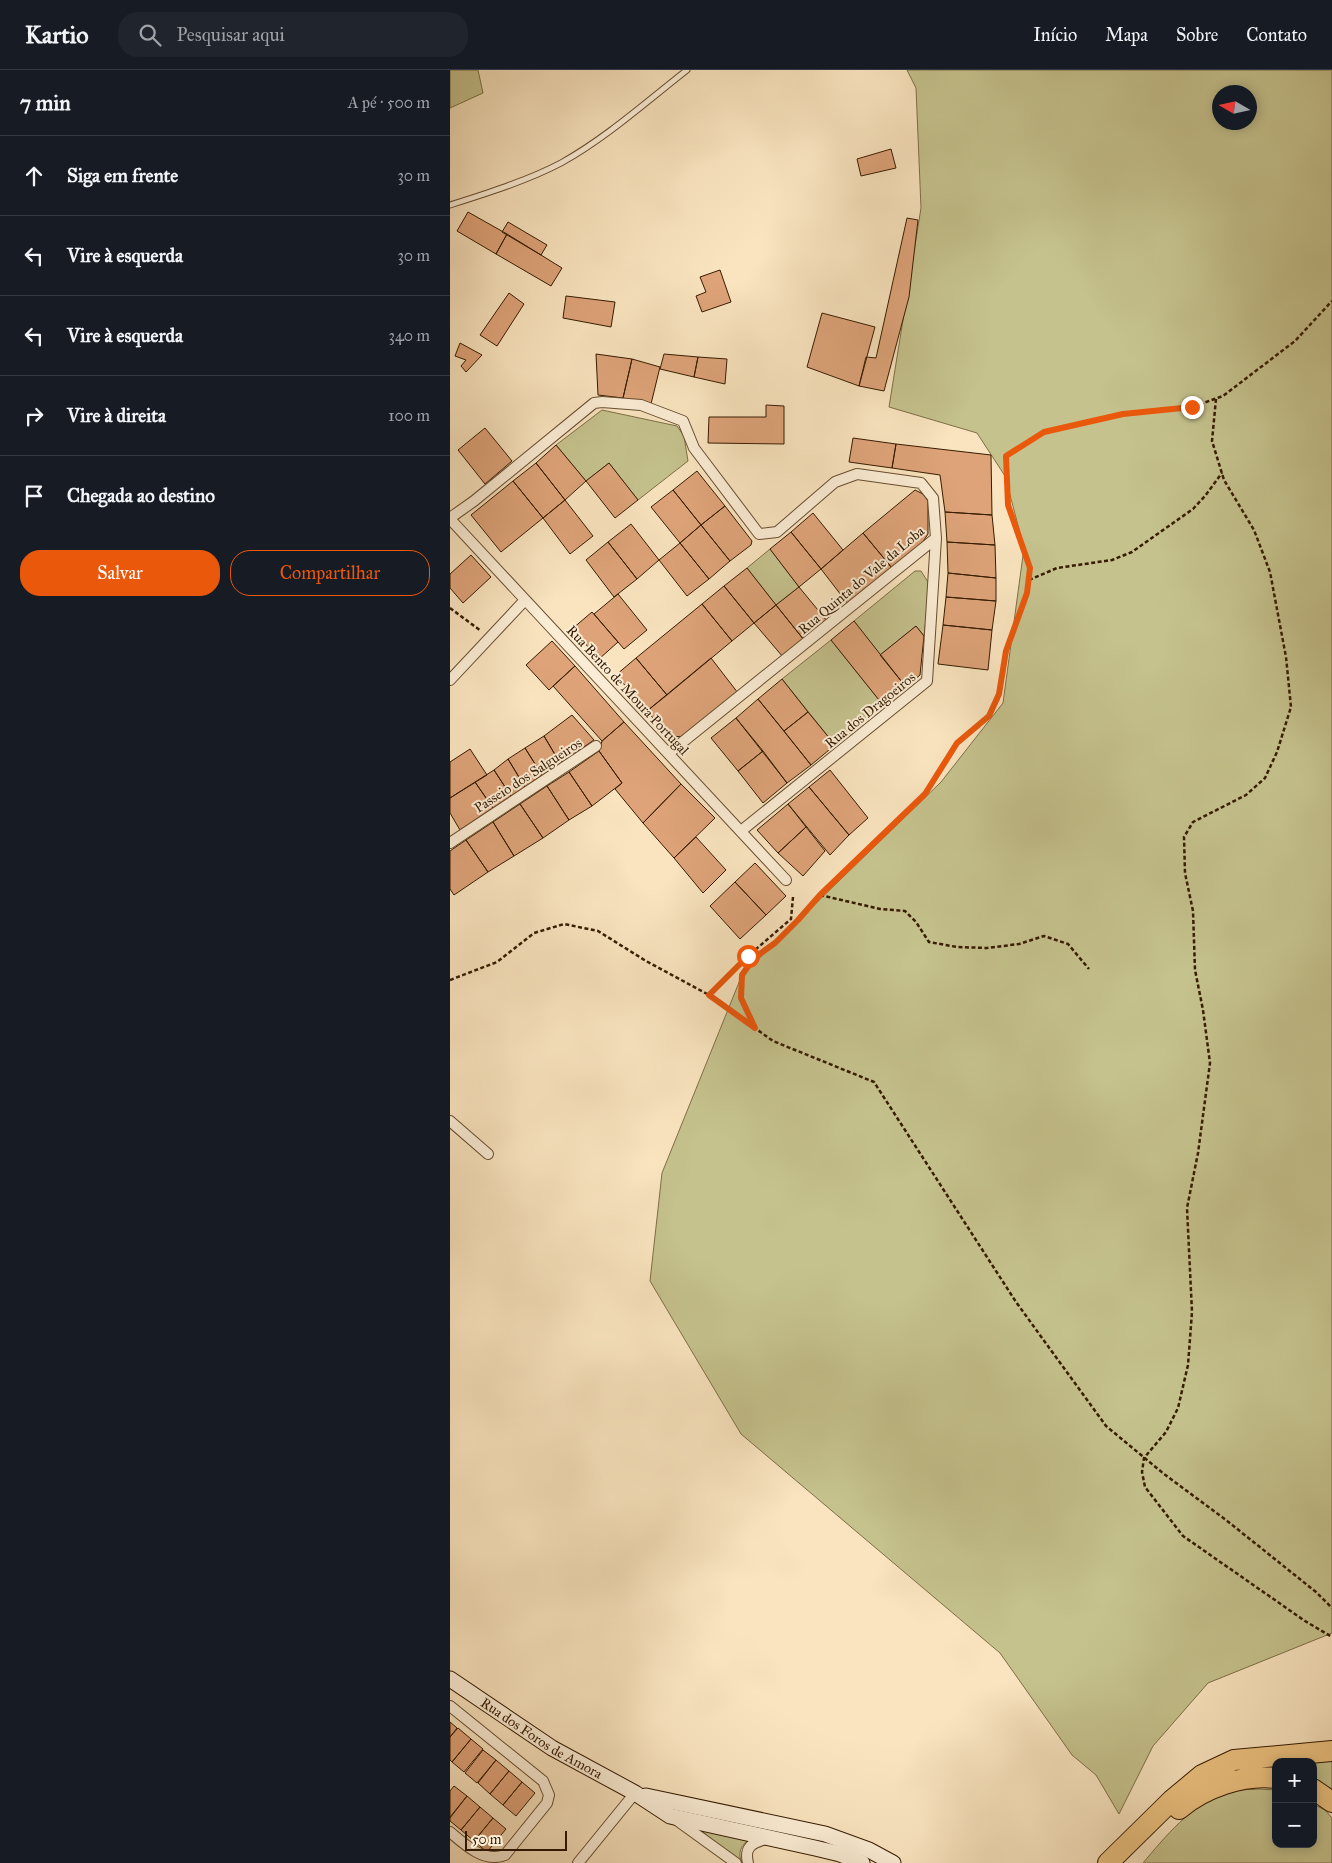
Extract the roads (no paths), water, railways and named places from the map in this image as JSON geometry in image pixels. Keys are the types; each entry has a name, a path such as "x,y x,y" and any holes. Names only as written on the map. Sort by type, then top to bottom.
{"highway":[{"path":"1108,1863 1172,1800 1202,1775 1234,1760 1332,1751"},
{"path":"1124,1863 1163,1823 1192,1798 1229,1783 1263,1776 1272,1777"},
{"path":"1317,1792 1332,1802"}],"main road":[{"name":"Rua dos Foros de Amora","path":"450,1679 552,1748 635,1793"},
{"path":"635,1793 670,1816 816,1848 840,1854 862,1863"},
{"path":"635,1793 825,1834 869,1850 893,1863"}],"street":[{"name":"Rua Quinta do Vale da Loba","path":"450,518 474,501 594,403 602,402 642,405 683,421 694,448 759,534 776,532 836,482 857,474 921,482 933,498 936,538 669,754"},
{"name":"Rua Bento de Moura Portugal","path":"450,518 786,880"},
{"name":"Rua dos Dragoeiros","path":"741,831 927,681 936,538"},
{"path":"450,680 525,600"},
{"name":"Passeio dos Salgueiros","path":"450,843 596,746"},
{"path":"450,1121 488,1154"},
{"path":"450,1706 543,1781 549,1795 547,1804 498,1861 488,1861 480,1857 450,1832"},
{"path":"578,1863 635,1793"},
{"path":"670,1816 736,1863"},
{"path":"748,1863 746,1855 748,1849 755,1842 767,1838"}],"lane":[{"path":"450,205 531,176 563,162 608,131 687,70"}]}
